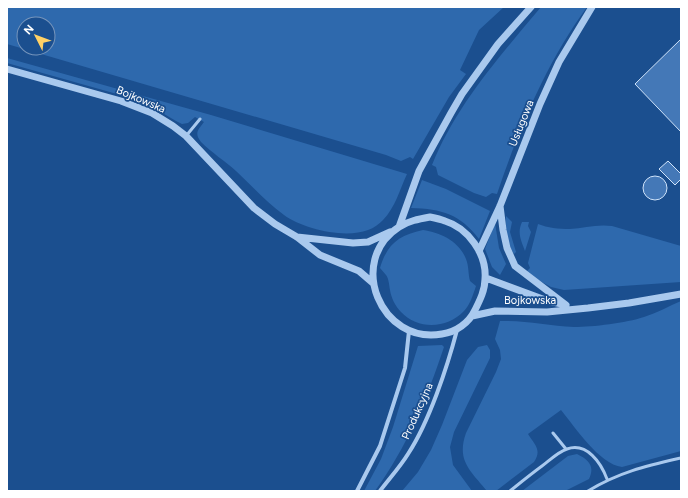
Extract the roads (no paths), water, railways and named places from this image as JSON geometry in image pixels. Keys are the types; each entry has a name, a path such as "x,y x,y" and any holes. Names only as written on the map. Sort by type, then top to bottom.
{"street":[{"path":"399,227 419,171 462,94 498,44 531,7"},
{"name":"Usługowa","path":"480,252 500,206 540,104 559,62 592,7"},
{"name":"Bojkowska","path":"7,69 121,100 152,113 186,136 254,208 275,224 297,237 320,255 359,271 373,283"},
{"path":"500,206 507,248 515,266 566,305"},
{"path":"430,217 446,221 458,227 470,237 480,252 486,278 484,290 472,316 457,330 433,336 408,331 391,319 379,299 373,283 373,269 376,254 383,242 399,227 414,220 430,217"},
{"name":"Bojkowska","path":"297,237 353,243 368,242 393,231"},
{"name":"Bojkowska","path":"486,278 548,301 588,308"},
{"name":"Bojkowska","path":"472,316 495,311 547,312 588,308 681,294"},
{"name":"Produkcyjna","path":"380,491 408,453 422,425 435,397 457,330"},
{"name":"Produkcyjna","path":"357,491 380,446 405,368 408,331"}],"lane":[{"path":"186,136 200,119"},
{"path":"553,433 566,449"},
{"path":"510,491 559,453 572,447 585,450 596,460 605,473 607,479"},
{"path":"588,491 607,479 622,473 681,458"}]}
